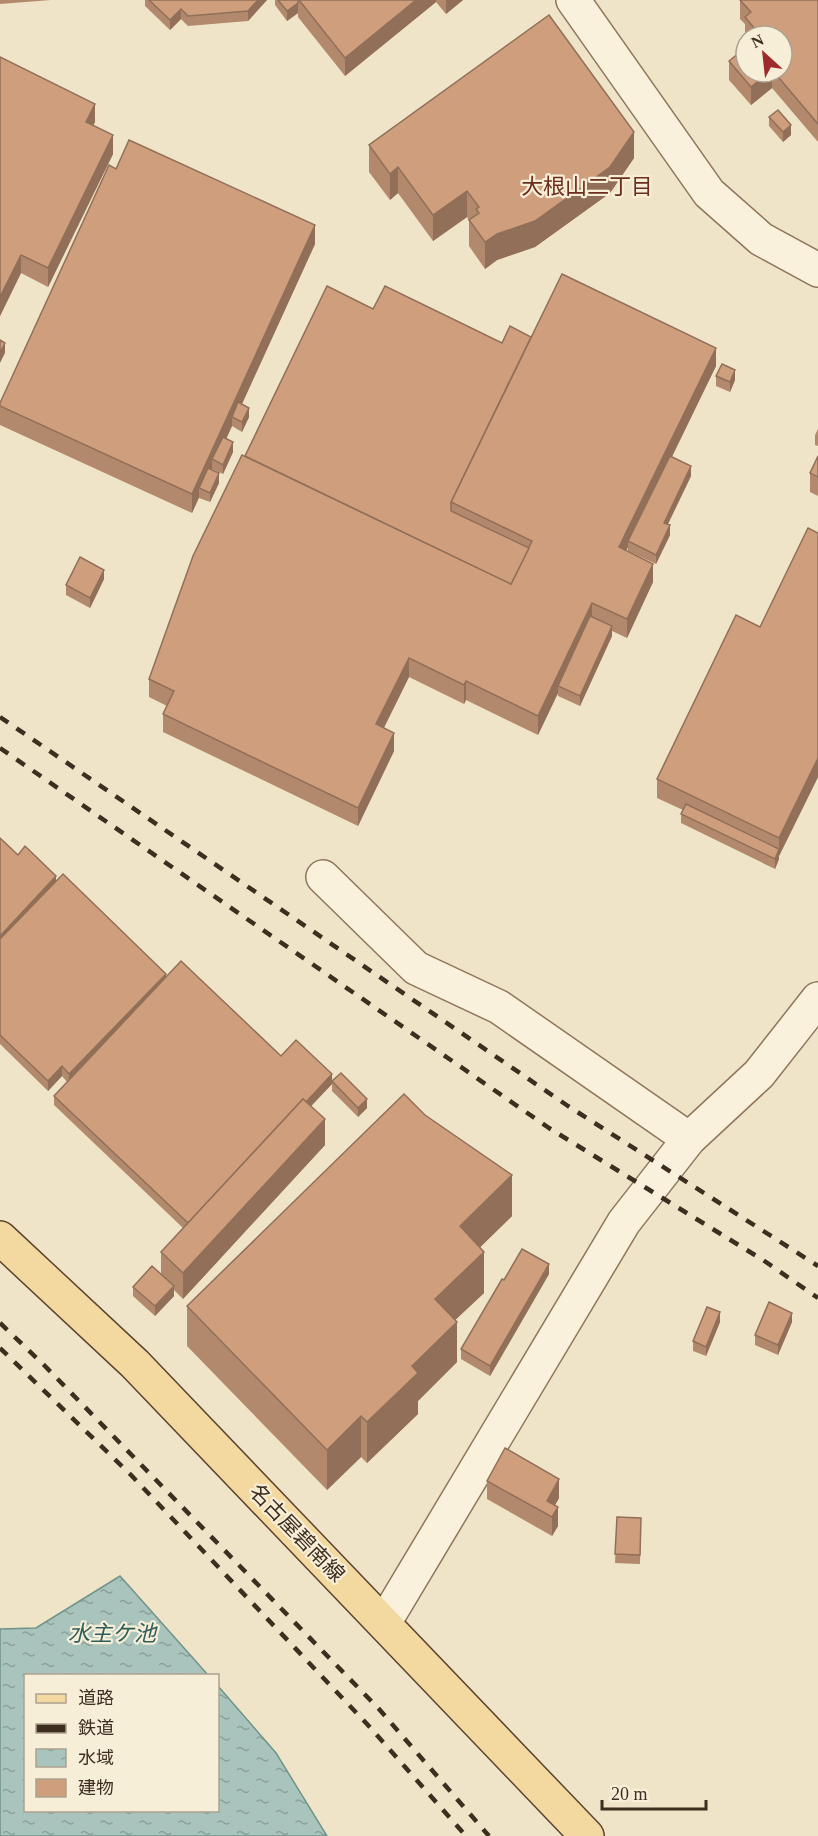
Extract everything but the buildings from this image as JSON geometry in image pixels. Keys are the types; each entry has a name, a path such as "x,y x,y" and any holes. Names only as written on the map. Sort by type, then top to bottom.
{"main road":[{"name":"名古屋碧南線","path":"0,1238 135,1364 587,1836"}],"street":[{"path":"573,0 709,193 761,239 818,270"},
{"path":"323,878 416,968 499,1007 688,1139"},
{"path":"384,1623 624,1222 688,1139 759,1074 818,999"}],"water":[{"name":"水主ケ池","path":"120,1576 207,1674 24,1674 24,1812 219,1812 219,1687 276,1753 327,1836 0,1836 0,1629 36,1628"}],"railway":[{"path":"0,717 568,1106 818,1266"},
{"path":"0,748 549,1128 763,1260 818,1298"},
{"path":"0,1323 44,1365 379,1709 489,1836"},
{"path":"0,1348 131,1475 367,1724 466,1836"}],"district":[{"name":"大根山二丁目","path":"587,186"}]}
